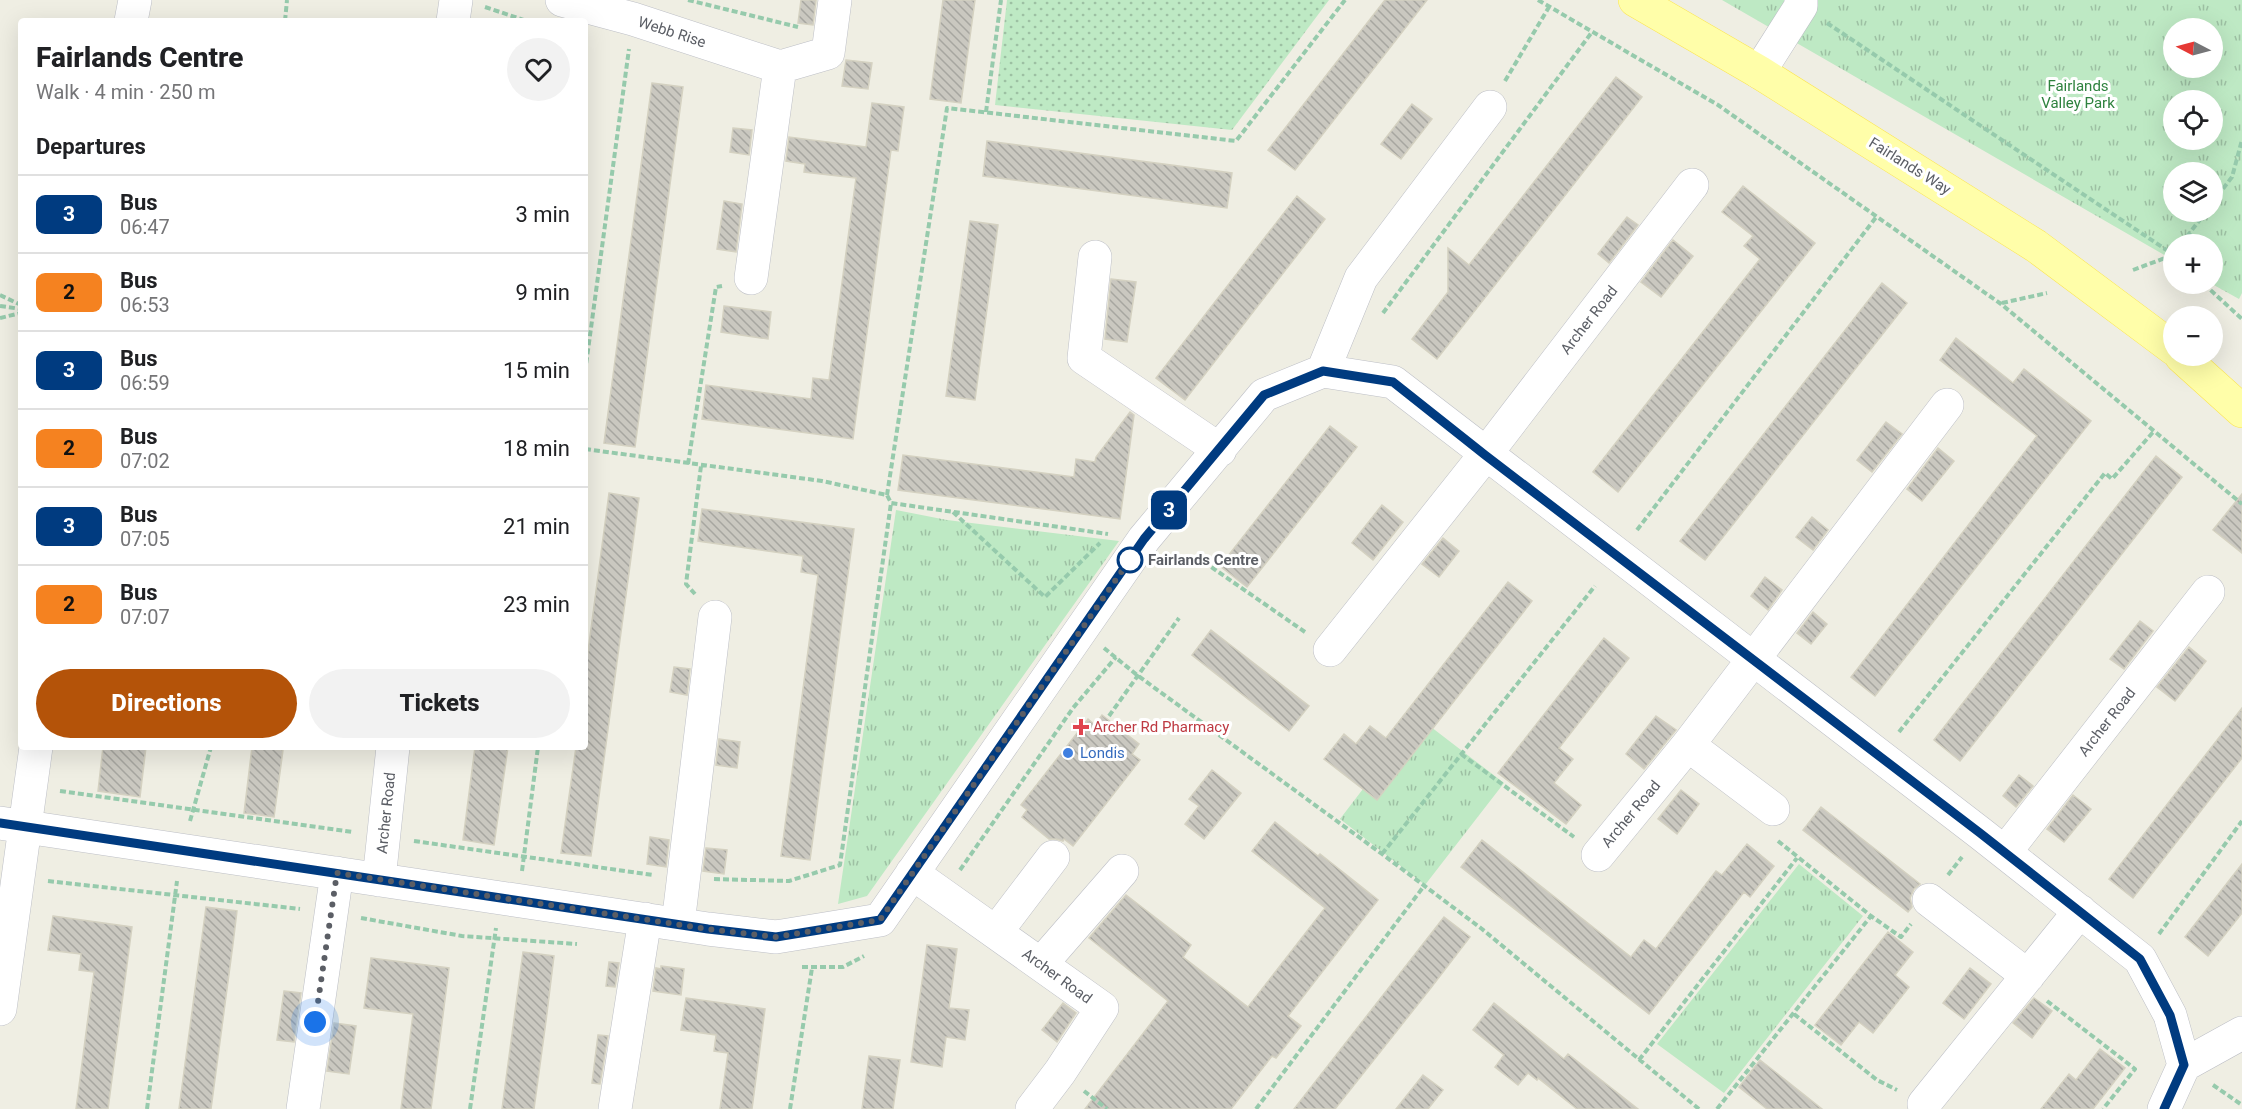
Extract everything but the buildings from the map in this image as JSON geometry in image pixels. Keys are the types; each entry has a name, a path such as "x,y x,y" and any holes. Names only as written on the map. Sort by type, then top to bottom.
{"main road":[{"name":"Fairlands Way","path":"1635,0 1759,72 2036,246 2163,341"},
{"path":"2192,366 2242,411"}],"street":[{"path":"132,18 135,0"},
{"name":"Webb Rise","path":"562,0 633,19 780,67"},
{"path":"751,278 780,67 828,53 835,0"},
{"path":"1759,72 1801,3"},
{"path":"456,18 470,4"},
{"path":"1323,371 1361,278 1490,107"},
{"name":"Archer Road","path":"1330,650 1485,455 1692,185"},
{"path":"1095,257 1084,358 1220,450"},
{"path":"13,824 776,937 880,920 1144,539 1264,395 1323,371 1393,382 1485,455 1993,842 2140,959 2170,1015 2184,1065"},
{"name":"Archer Road","path":"1598,855 1689,744 1947,405"},
{"name":"Archer Road","path":"1993,842 2208,592"},
{"path":"678,924 715,617"},
{"path":"1689,744 1773,809"},
{"path":"0,1009 13,824 31,786 36,750"},
{"name":"Archer Road","path":"379,879 393,750"},
{"path":"996,932 1053,857"},
{"path":"1041,964 1122,871"},
{"path":"303,1109 337,873"},
{"name":"Archer Road","path":"912,873 1102,1008 1060,1072 1032,1109"},
{"path":"1929,900 2025,979"},
{"path":"1924,1104 2080,911"},
{"path":"615,1109 645,919"},
{"path":"2164,1109 2184,1065 2242,1033"}],"path":[{"path":"285,18 287,0"},
{"path":"688,0 830,35"},
{"path":"986,112 1001,0"},
{"path":"31,786 683,879 789,881 840,865 891,503 887,495 947,108 1236,141 1345,0"},
{"path":"1538,0 1718,105 2001,304 2242,504"},
{"path":"1801,3 2163,248"},
{"path":"470,4 517,18"},
{"path":"1490,107 1549,7"},
{"path":"588,350 633,19"},
{"path":"1379,317 1592,32"},
{"path":"2223,189 2232,177 2242,140"},
{"path":"1635,532 1876,216"},
{"path":"2189,234 2198,222"},
{"path":"2133,270 2163,259"},
{"path":"688,464 716,287 751,278"},
{"path":"2001,304 2054,291"},
{"path":"2215,294 2242,319"},
{"path":"0,295 18,307"},
{"path":"0,306 18,309"},
{"path":"0,318 18,310"},
{"path":"1880,756 2105,473 2112,479 2154,431"},
{"path":"588,449 822,481 887,495"},
{"path":"701,466 686,584 715,617"},
{"path":"891,503 1144,539"},
{"path":"953,512 1045,597 1108,534"},
{"path":"1204,562 1330,650"},
{"path":"1382,854 1595,586"},
{"path":"1109,716 1179,618"},
{"path":"1104,647 1137,675 1482,929 1699,1109"},
{"path":"147,1109 181,850 210,750"},
{"path":"470,1109 509,899 524,856 538,750"},
{"path":"1461,754 1598,855"},
{"path":"1773,809 1778,842 1901,937 1929,900 1993,842"},
{"path":"2140,959 2242,821"},
{"path":"1639,1060 1797,857"},
{"path":"1256,1109 1424,886"},
{"path":"1717,1109 1871,916"},
{"path":"790,1109 812,968"},
{"path":"2025,979 2135,1069 2103,1109"},
{"path":"1794,1014 1877,1080 1924,1104"}],"green space":[{"path":"1007,0 1329,0 1232,130 995,105"},
{"name":"Fairlands Valley Park","path":"1722,0 2242,0 2242,293 2239,299 2223,290 2223,234 2163,234 2163,254"},
{"path":"896,510 947,520 1119,541 867,896 838,904"},
{"path":"1418,717 1504,783 1425,885 1340,819"},
{"path":"1799,864 1863,916 1724,1093 1657,1044"}],"bus line":[{"name":"3","path":"0,823 708,929 776,937 880,920 1144,539 1264,395 1323,371 1393,382 1485,455 1980,833 2140,959 2170,1015 2184,1065 2164,1109"}],"place":[{"name":"Fairlands Centre","path":"1130,560"},
{"name":"Archer Rd Pharmacy","path":"1081,727"},
{"name":"Londis","path":"1068,753"}],"route":[{"path":"315,1022 337,873 708,929 776,937 880,920 1131,558 1130,560"}]}
